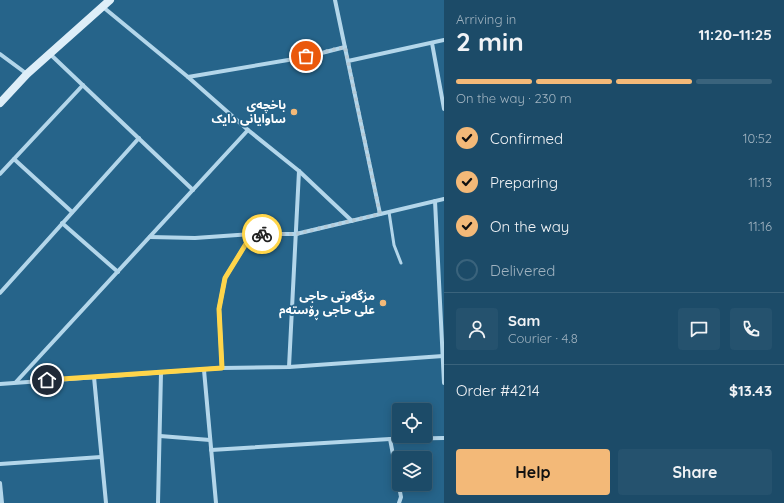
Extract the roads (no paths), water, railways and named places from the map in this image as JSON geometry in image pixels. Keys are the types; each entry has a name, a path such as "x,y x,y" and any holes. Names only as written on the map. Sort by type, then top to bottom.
{"street":[{"path":"0,103 27,74 110,0"},
{"path":"335,0 380,214"},
{"path":"103,7 188,77 248,130 299,171 352,221"},
{"path":"348,61 444,40"},
{"path":"432,43 444,109"},
{"path":"188,77 306,56 345,47"},
{"path":"0,54 27,74"},
{"path":"50,54 193,190"},
{"path":"0,174 83,85"},
{"path":"15,383 248,130"},
{"path":"0,293 139,138"},
{"path":"14,159 72,212"},
{"path":"289,367 299,171"},
{"path":"150,237 195,238 252,234 296,234 444,199"},
{"path":"435,201 444,383"},
{"path":"62,223 118,272"},
{"path":"222,368 219,309 225,278 252,234"},
{"path":"0,384 222,368 289,367 443,356"},
{"path":"204,370 216,503"},
{"path":"158,503 161,373"},
{"path":"94,377 106,503"},
{"path":"160,436 210,440"},
{"path":"211,450 390,439 444,438"},
{"path":"390,439 401,497 399,503"},
{"path":"0,464 101,458"},
{"path":"0,483 2,503"}],"lane":[{"path":"389,212 394,245 401,263"}],"place":[{"name":"باخچەی ساوایانی دایک","path":"294,112"},
{"name":"مزگەوتی حاجی علی حاجی ڕۆستەم","path":"383,303"}]}
